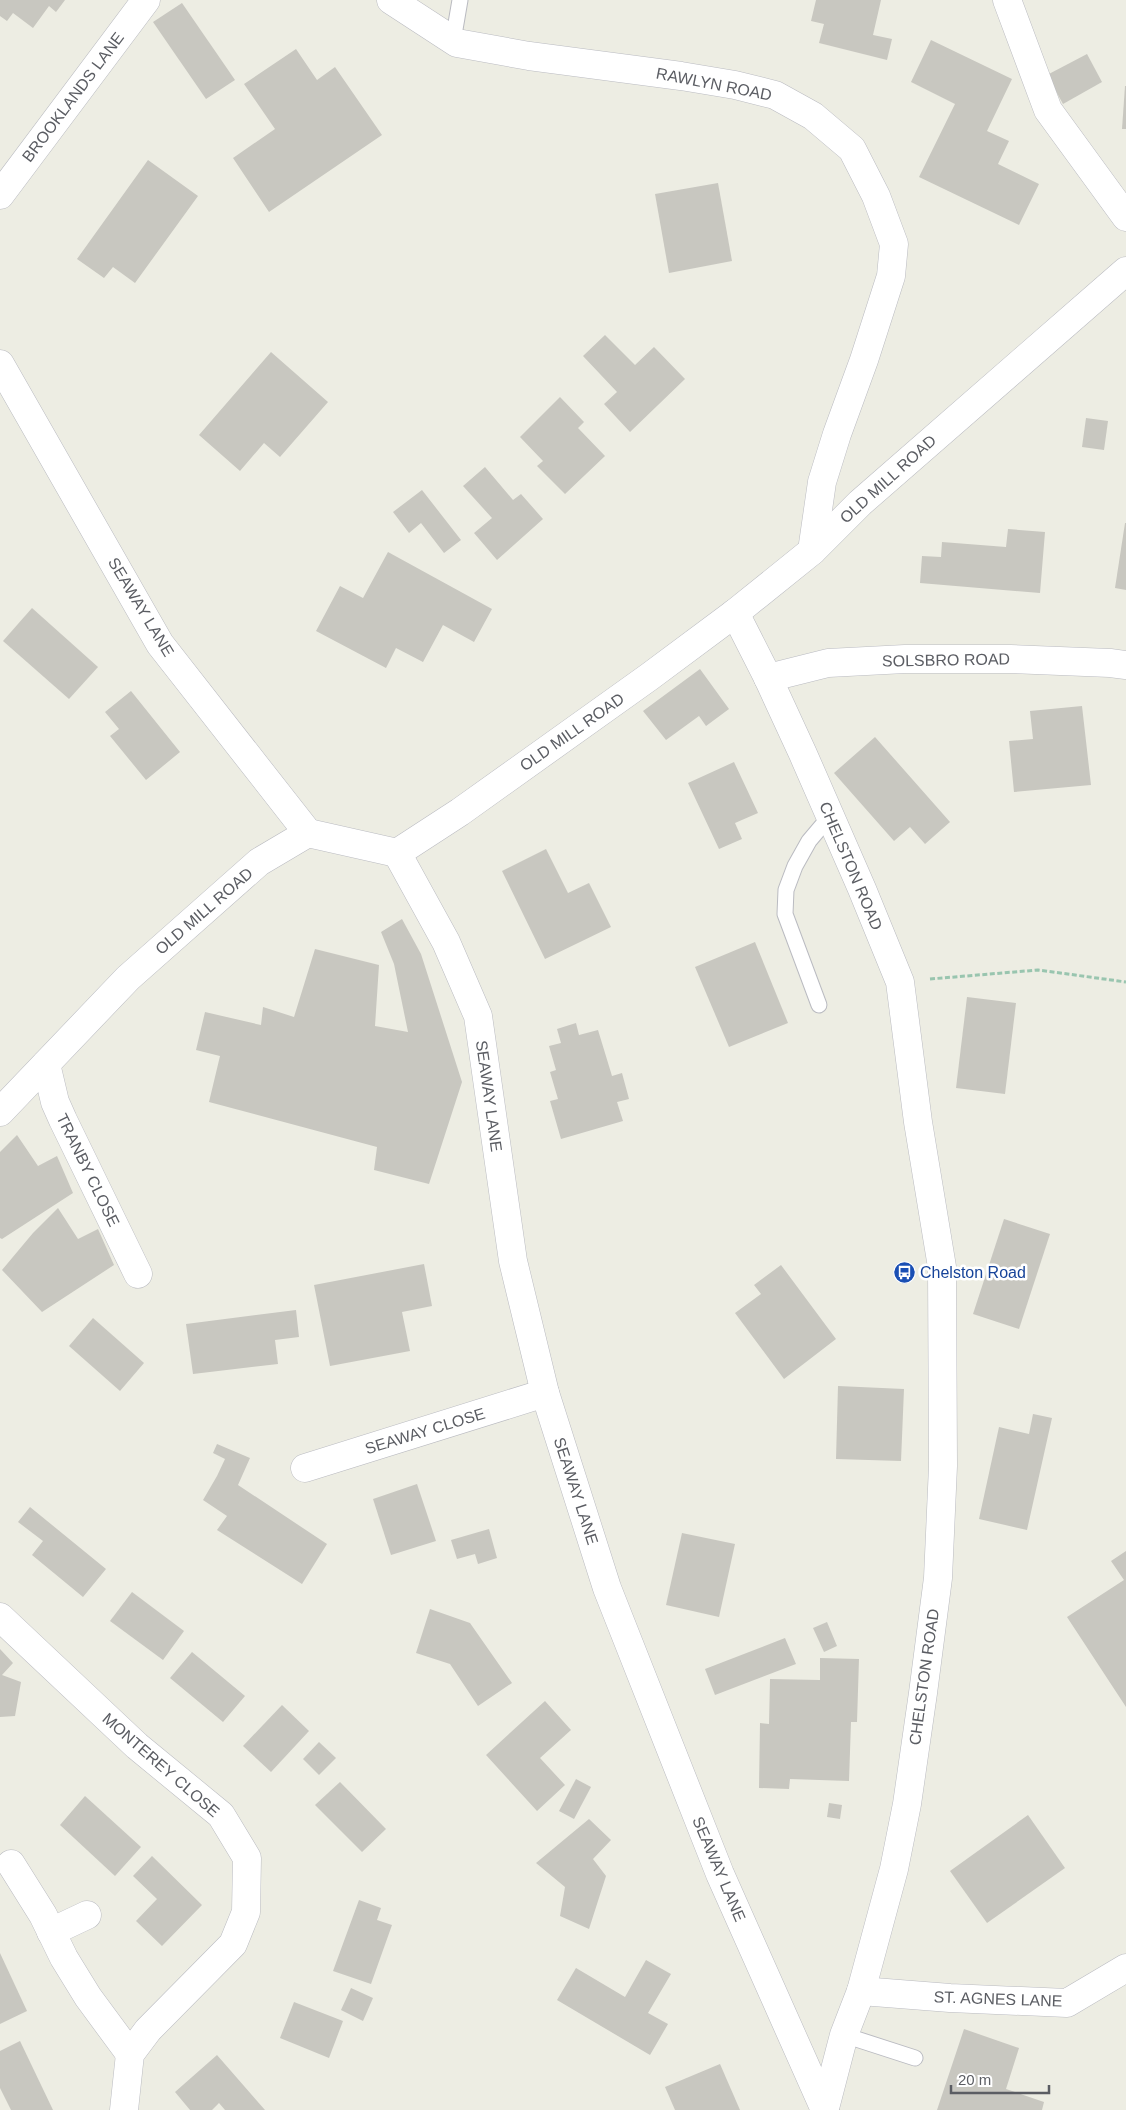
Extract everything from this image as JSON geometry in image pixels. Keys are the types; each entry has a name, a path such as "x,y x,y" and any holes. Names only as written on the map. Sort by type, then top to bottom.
{"street":[{"name":"BROOKLANDS LANE","path":"0,195 146,0"},
{"name":"RAWLYN ROAD","path":"391,0 457,43 529,56 627,68 734,85 775,95 813,116 852,149 876,196 894,244 891,276 822,482 812,551"},
{"path":"1007,0 1048,110 1126,217"},
{"name":"OLD MILL ROAD","path":"397,853 468,806 735,613 812,551 867,496 1126,271"},
{"name":"SEAWAY LANE","path":"0,364 160,644 308,833"},
{"name":"CHELSTON ROAD","path":"735,613 768,678 830,815 900,982 918,1122 942,1267 943,1466 938,1578 908,1794 894,1869 861,1991 844,2035 825,2109"},
{"name":"SOLSBRO ROAD","path":"768,678 828,663 905,659 1010,659 1110,662 1126,666"},
{"path":"308,833 397,853"},
{"name":"OLD MILL ROAD","path":"0,1112 128,978 259,862 308,833"},
{"name":"SEAWAY LANE","path":"397,853 446,942 478,1016 513,1261 546,1393 607,1588 720,1874 825,2109"},
{"name":"TRANBY CLOSE","path":"46,1064 55,1102 138,1274"},
{"name":"SEAWAY CLOSE","path":"305,1468 546,1393"},
{"name":"MONTEREY CLOSE","path":"0,1618 137,1746 221,1815 247,1858 246,1912 233,1944 148,2030 130,2054"},
{"path":"11,1864 88,1997 130,2054 124,2110"},
{"path":"52,1932 87,1915"},
{"name":"ST. AGNES LANE","path":"861,1991 950,1998 1067,2003 1126,1968"}],"lane":[{"path":"454,41 460,0"},
{"path":"819,1005 785,914 786,890 795,866 809,842 830,815"},
{"path":"844,2035 915,2058"}],"path":[{"path":"900,982 1038,970 1126,982"}],"building":[{"path":"0,0 65,0 56,12 49,6 33,28 13,13 7,21 0,16"},
{"path":"816,0 881,0 873,35 892,39 887,60 819,43 824,24 811,21"},
{"path":"182,3 235,80 206,99 153,22"},
{"path":"931,40 1012,79 987,131 1009,141 998,164 1039,184 1019,225 919,177 955,104 911,82"},
{"path":"296,49 317,80 335,67 382,135 269,212 233,158 275,129 244,84"},
{"path":"1087,54 1102,82 1063,104 1047,75"},
{"path":"1125,86 1126,129 1122,129"},
{"path":"148,160 198,196 135,283 113,267 104,278 77,259"},
{"path":"718,183 732,261 669,273 655,194"},
{"path":"605,335 635,365 654,347 685,379 630,432 604,404 617,392 583,356"},
{"path":"271,352 328,402 280,457 264,443 240,471 199,435"},
{"path":"560,397 584,422 578,428 605,456 565,494 537,466 543,461 520,437"},
{"path":"1086,418 1108,421 1104,450 1082,447"},
{"path":"485,467 513,500 521,494 543,519 497,560 474,533 492,518 463,486"},
{"path":"422,490 461,540 444,553 421,523 409,533 393,512"},
{"path":"1126,523 1126,590 1115,588"},
{"path":"1008,529 1045,532 1040,593 920,583 922,556 941,557 942,542 1006,547"},
{"path":"388,552 492,609 474,642 443,625 423,662 396,648 386,668 316,631 340,586 363,598"},
{"path":"32,608 98,667 69,699 3,641"},
{"path":"700,669 729,709 706,726 699,716 666,740 643,711"},
{"path":"131,691 180,752 146,780 110,736 119,729 105,712"},
{"path":"1082,706 1091,785 1014,792 1009,741 1033,739 1030,711"},
{"path":"875,737 950,822 925,844 910,827 894,841 834,773"},
{"path":"734,762 758,813 735,823 742,839 719,849 688,783"},
{"path":"546,849 568,893 589,883 611,927 545,959 502,871"},
{"path":"402,919 421,954 462,1082 429,1184 374,1170 377,1147 209,1102 220,1056 196,1050 205,1012 261,1025 263,1007 294,1017 315,949 379,965 375,1026 408,1032 394,964 381,932"},
{"path":"755,942 788,1023 729,1047 695,967"},
{"path":"967,997 1016,1003 1005,1094 956,1088"},
{"path":"576,1023 579,1035 598,1030 612,1076 622,1073 629,1099 617,1102 623,1121 561,1139 550,1101 558,1099 550,1072 556,1070 549,1046 561,1043 557,1029"},
{"path":"17,1135 38,1166 57,1156 73,1193 2,1239 0,1238 0,1152"},
{"path":"58,1208 78,1239 98,1229 114,1265 42,1312 2,1270 33,1233"},
{"path":"1004,1219 1050,1234 1019,1329 973,1314"},
{"path":"424,1264 432,1306 402,1312 410,1351 330,1366 314,1285"},
{"path":"781,1265 836,1339 784,1379 735,1313 761,1294 754,1285"},
{"path":"296,1310 299,1337 275,1340 278,1364 193,1374 186,1324"},
{"path":"93,1318 144,1363 120,1391 69,1346"},
{"path":"838,1386 904,1389 901,1461 836,1459"},
{"path":"1033,1414 1052,1418 1027,1530 979,1519 999,1427 1029,1434"},
{"path":"217,1444 250,1458 238,1485 327,1544 302,1584 217,1530 227,1516 203,1500 225,1459 213,1453"},
{"path":"417,1484 436,1541 391,1555 373,1499"},
{"path":"30,1507 106,1569 83,1597 32,1555 43,1541 18,1522"},
{"path":"489,1529 497,1558 478,1564 475,1554 457,1559 451,1540"},
{"path":"682,1533 735,1544 719,1617 666,1605"},
{"path":"1126,1551 1126,1707 1067,1617 1124,1580 1111,1561"},
{"path":"132,1592 184,1631 163,1660 110,1621"},
{"path":"430,1609 470,1623 512,1683 478,1706 450,1664 416,1653"},
{"path":"827,1622 837,1646 824,1652 813,1628"},
{"path":"785,1638 796,1664 715,1695 705,1669"},
{"path":"0,1649 13,1663 2,1675 21,1682 15,1716 0,1717"},
{"path":"192,1652 245,1696 223,1722 170,1678"},
{"path":"820,1658 859,1659 857,1722 851,1722 849,1781 790,1779 789,1789 759,1788 760,1723 769,1724 770,1679 820,1680"},
{"path":"545,1701 571,1730 540,1758 565,1785 537,1811 486,1755"},
{"path":"282,1705 309,1731 271,1772 243,1746"},
{"path":"319,1742 336,1758 319,1775 303,1759"},
{"path":"576,1779 591,1787 574,1819 559,1811"},
{"path":"340,1782 386,1829 362,1852 315,1805"},
{"path":"85,1796 141,1847 115,1876 60,1825"},
{"path":"829,1803 842,1805 840,1819 827,1817"},
{"path":"1028,1815 1065,1868 987,1923 950,1871"},
{"path":"589,1819 611,1840 593,1859 606,1876 589,1929 560,1916 565,1887 536,1863"},
{"path":"152,1856 202,1905 162,1946 136,1921 157,1899 133,1876"},
{"path":"359,1900 381,1908 377,1920 392,1925 371,1984 333,1971"},
{"path":"0,1953 27,2011 0,2024"},
{"path":"646,1960 671,1974 648,2013 668,2024 650,2055 557,2000 576,1968 625,1997"},
{"path":"351,1988 373,1998 363,2021 341,2010"},
{"path":"294,2002 343,2021 329,2058 280,2038"},
{"path":"964,2029 1019,2048 1006,2089 1044,2102 1042,2110 937,2110"},
{"path":"20,2041 53,2110 11,2110 0,2088 0,2051"},
{"path":"217,2055 265,2110 225,2110 219,2103 212,2110 190,2110 175,2092"},
{"path":"720,2064 740,2110 675,2110 665,2087"}],"place":[{"name":"Chelston Road","path":"904,1272"}]}
